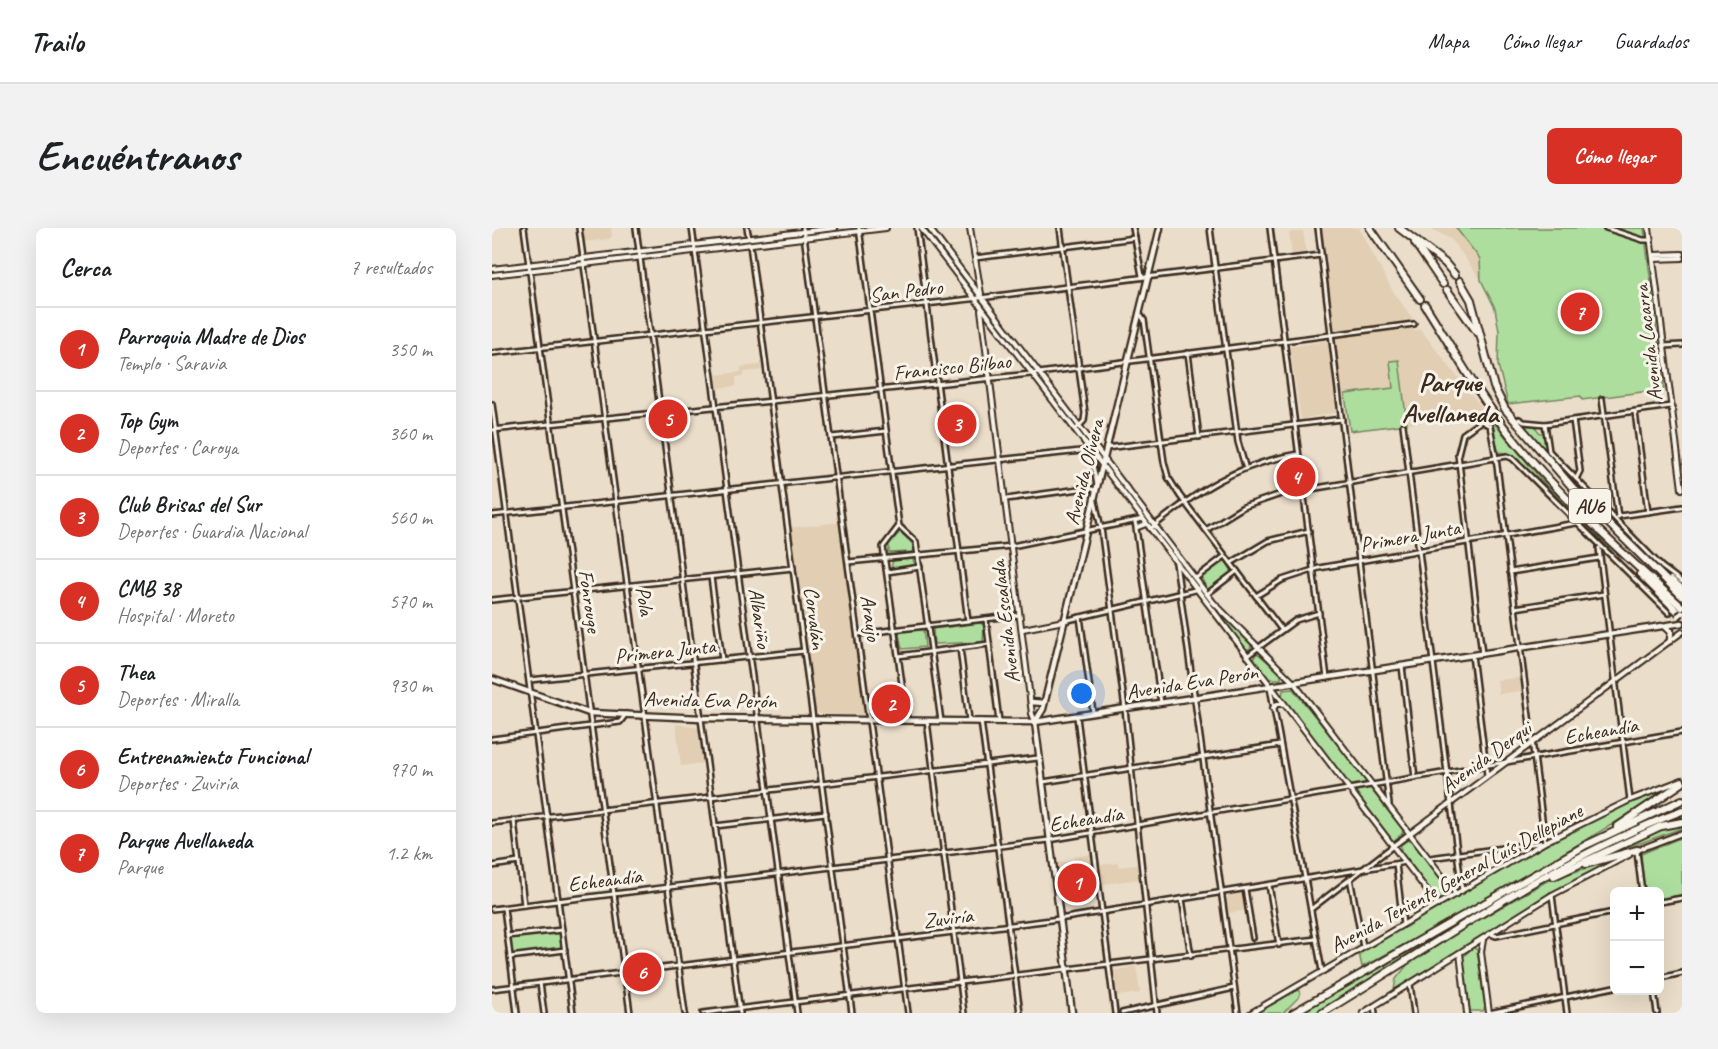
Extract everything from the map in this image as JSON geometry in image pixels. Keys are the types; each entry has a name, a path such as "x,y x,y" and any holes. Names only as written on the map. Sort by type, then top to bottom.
{"highway":[{"name":"AU6","path":"1370,228 1423,302 1510,435 1572,505 1680,612"},
{"name":"AU6","path":"1399,228 1440,259 1457,278 1471,300 1494,387 1514,422 1573,488 1682,596"},
{"name":"AU6","path":"1413,240 1481,337"},
{"path":"1647,562 1682,590"},
{"path":"1293,1013 1607,834 1682,782"},
{"path":"1607,834 1682,800"},
{"path":"1322,1013 1536,882 1628,833 1682,811"},
{"path":"1536,882 1661,826 1682,822"},
{"path":"1571,868 1637,850"}],"main road":[{"name":"Avenida Olivera","path":"1035,722 1042,714 1128,361 1145,277 1160,228"},
{"path":"1670,641 1671,631 1664,626 1680,612"},
{"name":"Avenida Eva Perón","path":"492,680 589,713 1035,722 1682,623"},
{"path":"1031,702 1044,703"},
{"name":"Avenida Escalada","path":"1035,722 1072,1013"}],"street":[{"name":"Fonrouge","path":"524,228 630,1013"},
{"name":"Pola","path":"579,228 685,1013"},
{"path":"636,228 739,1011"},
{"name":"Albariño","path":"692,228 797,1013"},
{"name":"Corvalán","path":"747,228 852,1013"},
{"path":"492,275 695,251 803,230 836,228"},
{"path":"492,269 694,245 804,238 886,228"},
{"path":"919,228 1438,905"},
{"path":"919,228 926,304 968,621"},
{"path":"929,228 1202,588 1294,683 1456,894"},
{"name":"Avenida Escalada","path":"970,228 973,259 982,298 980,306 1035,722"},
{"path":"1060,228 1086,417 1074,430"},
{"path":"1133,228 1145,277"},
{"path":"1210,228 1237,432 1245,466"},
{"path":"1270,228 1328,678"},
{"path":"1318,228 1389,804"},
{"path":"1606,228 1644,240 1651,240"},
{"name":"Avenida Lacarra","path":"1649,228 1682,489"},
{"name":"Araujo","path":"803,230 908,1013"},
{"path":"859,230 899,526 914,540 918,555 941,721"},
{"path":"973,259 1135,238"},
{"name":"San Pedro","path":"492,353 974,299 1321,255"},
{"path":"1653,257 1682,256"},
{"path":"1139,313 1144,320 1167,472 1184,501 1281,630"},
{"path":"983,328 988,323 993,323"},
{"name":"Francisco Bilbao","path":"494,430 1031,374 1414,324"},
{"path":"1663,345 1682,345"},
{"path":"1188,353 1199,437"},
{"path":"1602,399 1616,518"},
{"path":"492,404 573,1013"},
{"path":"1519,418 1524,422 1545,424 1671,406"},
{"path":"1635,412 1648,512"},
{"path":"1106,448 1342,418"},
{"path":"1573,420 1580,471 1576,479"},
{"path":"1430,858 1545,842 1496,458 1491,429 1487,422 1479,422 1466,431 1461,438 1458,463 1482,654"},
{"path":"1545,424 1549,451 1666,570 1682,582"},
{"path":"1403,425 1462,891"},
{"path":"832,437 886,431"},
{"path":"1674,431 1682,431"},
{"path":"492,515 1090,450"},
{"path":"1006,499 1097,488 1090,450"},
{"path":"1150,529 1212,482 1245,466 1299,453"},
{"path":"1206,530 1248,505 1281,494 1458,463 1512,458 1669,614"},
{"path":"1094,500 1101,528 1125,709 1157,1013"},
{"path":"1616,518 1682,507"},
{"path":"848,562 1012,546 1150,518"},
{"path":"1135,521 1138,527 1161,703"},
{"name":"Primera Junta","path":"1256,596 1282,580 1359,560 1576,523"},
{"path":"1138,527 1146,524"},
{"path":"899,526 884,545 907,720"},
{"path":"1231,563 1268,541 1309,531"},
{"path":"1599,546 1630,800"},
{"path":"1195,579 1226,556"},
{"path":"1510,572 1599,558"},
{"path":"1176,563 1238,1013"},
{"path":"887,572 920,567"},
{"path":"492,600 793,568"},
{"path":"1207,594 1237,571"},
{"path":"711,577 722,660"},
{"path":"1023,630 1202,588"},
{"path":"1515,608 1604,594"},
{"path":"1247,656 1299,618 1319,613"},
{"path":"858,634 1021,614"},
{"path":"1080,617 1093,714"},
{"path":"986,618 999,721"},
{"name":"Avenida Derqui","path":"1311,910 1450,801 1682,632"},
{"path":"898,656 989,644"},
{"path":"960,648 969,720"},
{"name":"Primera Junta","path":"530,680 804,651"},
{"path":"1472,655 1487,775"},
{"path":"1402,666 1415,778"},
{"path":"1270,687 1322,971"},
{"path":"1273,708 1277,704 1283,704"},
{"path":"492,739 620,722 626,714"},
{"path":"1077,717 1116,1013"},
{"path":"927,721 964,1013"},
{"path":"981,721 1020,1013"},
{"name":"Echeandía","path":"492,909 944,855 1049,840 1682,732"},
{"path":"1041,782 1280,745"},
{"path":"492,823 768,792 1038,758"},
{"name":"Avenida Teniente General Luís Dellepiane","path":"1251,1013 1545,842 1630,800 1682,782"},
{"path":"715,826 826,813"},
{"path":"514,821 524,905"},
{"path":"1362,1013 1552,896 1637,850 1682,832"},
{"path":"1637,850 1642,887"},
{"path":"1377,857 1384,866"},
{"path":"492,866 519,862"},
{"name":"Zuviría","path":"492,989 1009,926 1406,862"},
{"path":"1396,864 1403,925"},
{"path":"1346,873 1350,879 1363,947"},
{"path":"1269,885 1279,945"},
{"path":"1245,889 1253,938"},
{"path":"1552,896 1567,1013"},
{"path":"1664,901 1682,897"},
{"path":"1182,899 1191,956"},
{"path":"504,908 517,1013"},
{"path":"1491,934 1496,936 1610,913"},
{"path":"507,936 562,930"},
{"path":"1485,938 1480,952 1489,1013 1610,988"},
{"path":"703,1013 739,1011 1015,974 1229,952 1316,939"},
{"path":"510,957 565,950"},
{"path":"1460,953 1467,1013"},
{"path":"1664,977 1682,973"},
{"path":"540,983 544,1013"},
{"path":"1410,984 1414,1013"},
{"path":"1122,1013 1147,1011 1156,1006 1234,988"},
{"path":"1655,995 1657,1013"},
{"path":"1374,1006 1375,1013"}],"shaded area":[{"path":"581,228 611,228 612,236 609,239 583,242"},
{"path":"1320,228 1359,228 1392,290 1416,323 1334,332"},
{"path":"1430,228 1456,228 1480,259 1481,280 1452,240"},
{"path":"1303,231 1306,252 1292,254 1289,233"},
{"path":"1408,327 1416,331 1420,329 1484,411 1482,413 1407,424 1402,387 1341,395 1335,337 1386,330 1398,331"},
{"path":"1325,341 1328,343 1336,412 1301,419 1290,347"},
{"path":"761,365 762,370 744,372 744,376 736,377 736,386 718,388 716,375 741,372 741,367"},
{"path":"841,522 867,712 863,715 820,714 815,710 790,528"},
{"path":"1519,678 1521,691 1499,694 1497,680"},
{"path":"676,724 699,728 704,763 681,766"},
{"path":"1092,854 1096,886 1089,887 1086,870 1059,874 1057,863 1074,861 1074,857"},
{"path":"1118,863 1119,867 1137,865 1139,879 1102,884 1100,865"},
{"path":"1244,893 1247,910 1228,913 1226,899 1229,896"},
{"path":"1136,966 1140,993 1117,996 1114,971"}],"green space":[{"name":"Parque Avellaneda","path":"1456,228 1644,228 1664,389 1582,400 1581,396 1508,404 1498,365 1499,331 1495,308 1481,280 1480,259"},
{"path":"1399,360 1407,424 1350,431 1345,394 1393,388 1390,361"},
{"path":"1488,416 1545,484 1619,558 1533,474 1513,457 1498,451 1492,427 1485,417"},
{"path":"1538,425 1536,428 1540,433 1545,432 1548,452 1682,587 1600,510 1524,426"},
{"path":"900,532 912,542 914,550 889,553 889,544"},
{"path":"912,558 916,566 891,570 893,559"},
{"path":"1223,560 1227,562 1232,572 1212,588 1207,589 1201,577"},
{"path":"1202,593 1251,645 1250,649 1245,649"},
{"path":"980,623 984,625 983,642 934,644 933,629"},
{"path":"923,629 925,647 902,649 899,634 901,632"},
{"path":"1257,653 1281,673 1281,679 1268,679 1253,659"},
{"path":"1293,689 1366,780 1366,784 1350,786 1282,697 1283,690"},
{"path":"1670,787 1623,818 1443,924 1362,967 1359,953 1473,886 1589,822"},
{"path":"1370,788 1403,829 1402,834 1393,841 1355,791"},
{"path":"1682,814 1682,828 1591,861 1681,820 1662,823 1584,859 1638,832"},
{"path":"1682,837 1682,895 1664,898 1664,887 1644,887 1641,854"},
{"path":"1408,840 1413,841 1450,889 1448,895 1437,899 1401,852 1401,845"},
{"path":"1623,856 1544,898 1394,990 1396,979 1408,964 1468,926 1547,881"},
{"path":"560,932 563,949 511,955 509,938"},
{"path":"1436,936 1316,1013 1300,1013"},
{"path":"1473,947 1477,950 1485,1007 1483,1011 1470,1011 1463,957"},
{"path":"1296,989 1300,992 1299,997 1283,1013 1256,1013"}],"water":[{"path":"967,414 969,432 948,434 945,416"}],"place":[{"name":"Parque Avellaneda","path":"1580,312"},
{"name":"Thea","path":"668,419"},
{"name":"Club Brisas del Sur","path":"957,424"},
{"name":"CMB 38","path":"1296,477"},
{"name":"Top Gym","path":"891,704"},
{"name":"Parroquia Madre de Dios","path":"1077,883"},
{"name":"Entrenamiento Funcional","path":"642,972"}],"district":[{"name":"Parque Avellaneda","path":"1450,398"}]}
